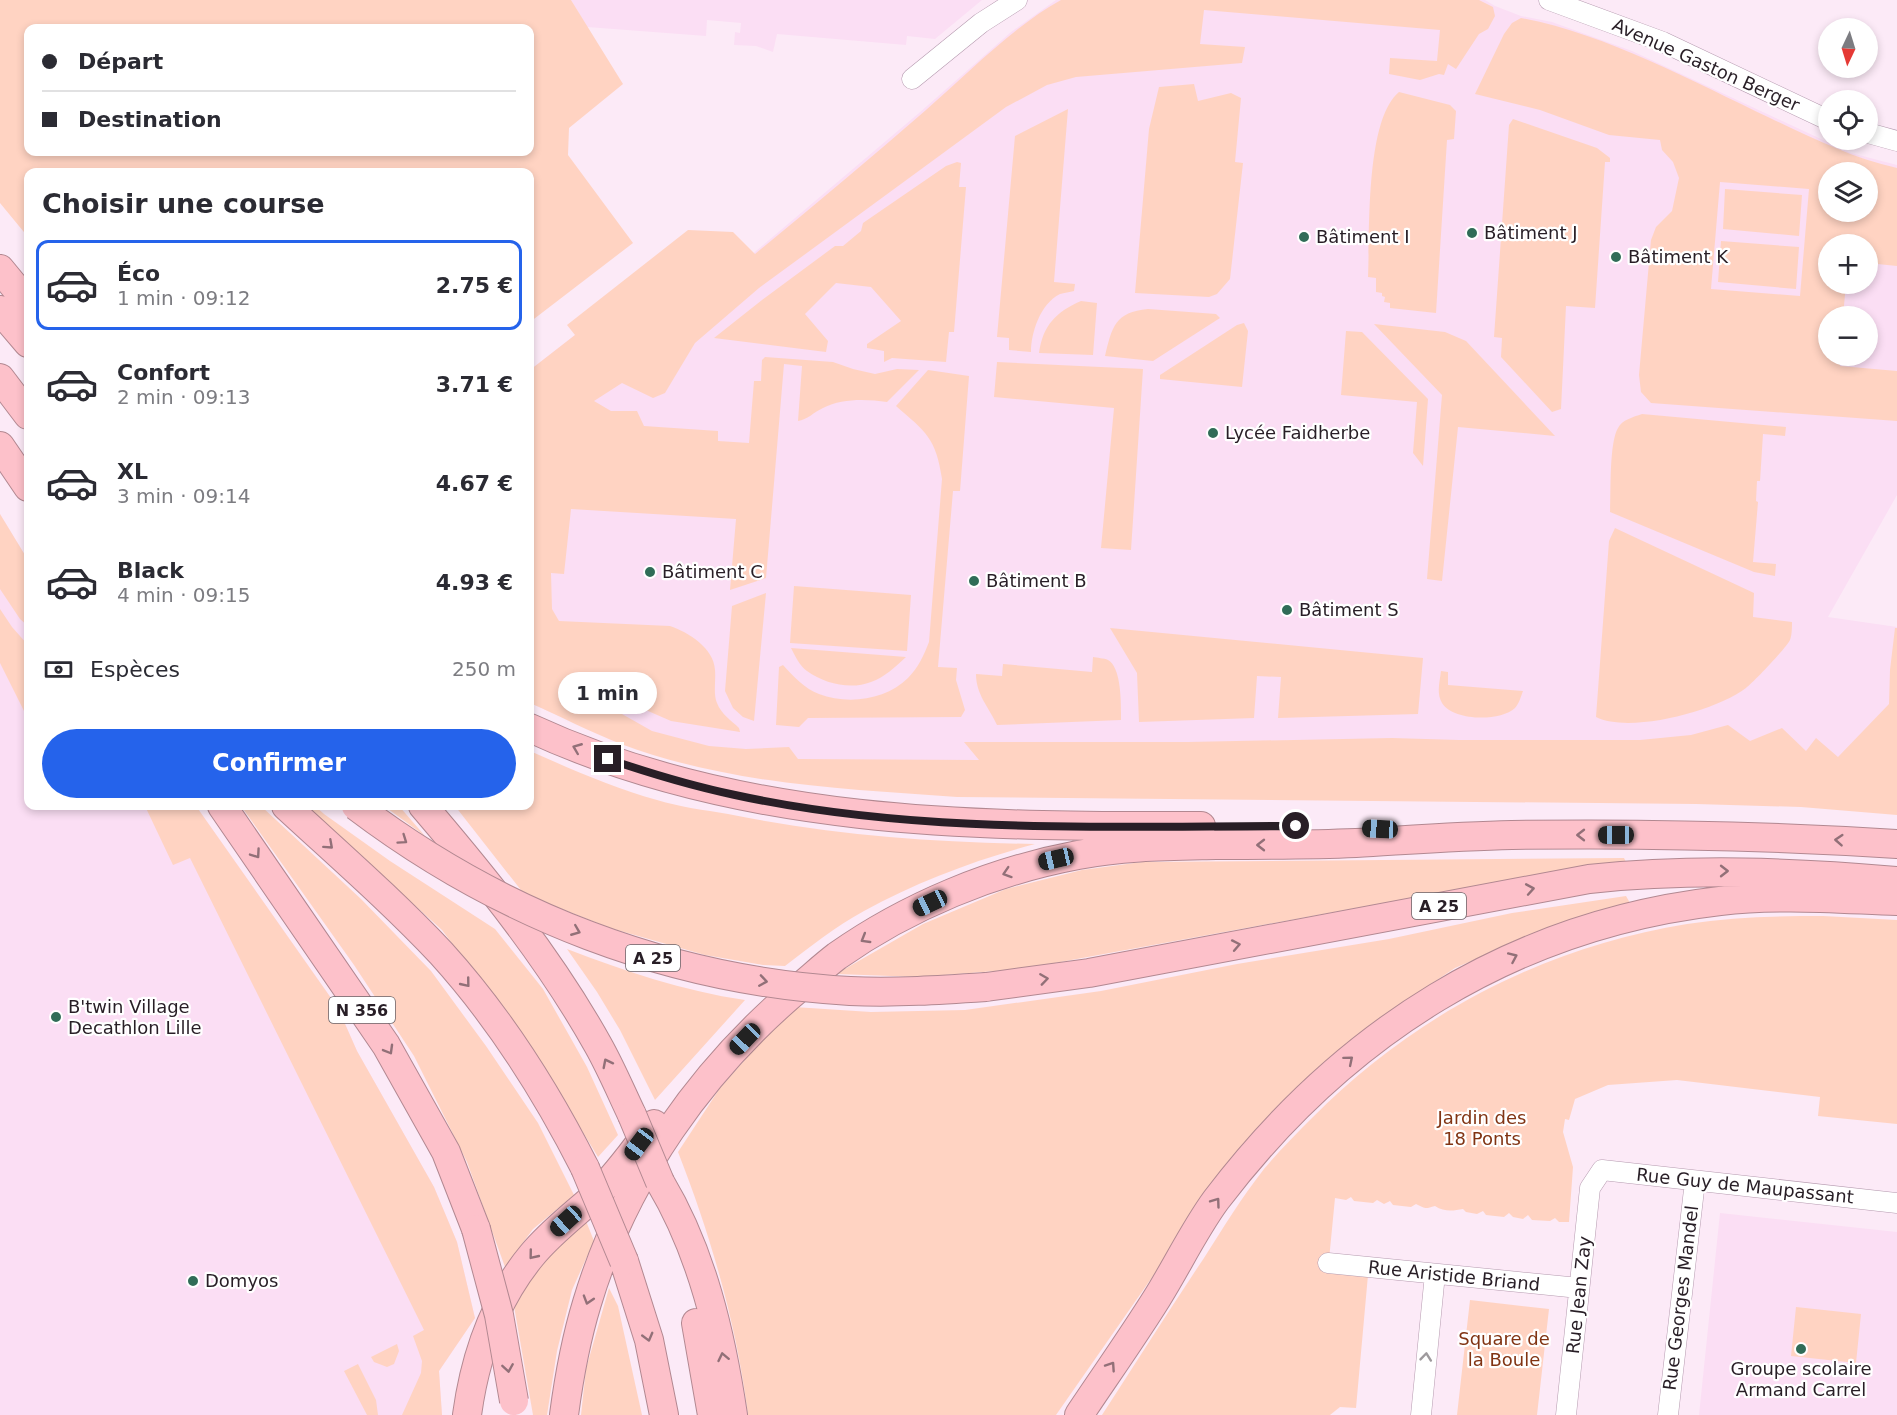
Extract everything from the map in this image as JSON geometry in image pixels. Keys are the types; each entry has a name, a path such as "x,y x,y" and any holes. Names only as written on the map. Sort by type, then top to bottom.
{"highway":[{"path":"0,270 24,298"},
{"path":"0,310 24,338"},
{"path":"0,378 24,410"},
{"path":"0,446 24,481"},
{"path":"534,730 588,752 700,787 777,803 860,815 1003,825 1316,826 1509,835 1722,836 1897,844"},
{"name":"N 356","path":"225,810 386,1045 446,1152 476,1229 499,1315 514,1410"},
{"path":"290,810 386,898 462,977 506,1034 537,1082 585,1168 624,1261 649,1340 664,1415"},
{"name":"A 25","path":"362,810 410,845 476,885 550,920 613,945 719,973 816,988 885,992 986,987 1089,973 1589,879 1653,873 1722,871 1897,881"},
{"path":"426,810 513,916 548,964 598,1046 632,1115 660,1182 681,1220 699,1265 715,1322 733,1415"},
{"path":"564,1415 568,1385 586,1302 610,1240 633,1192 662,1142 718,1067 771,1011 852,946 915,910 972,885 1040,863 1099,851 1132,847 1313,845 1509,835"},
{"path":"1079,1415 1155,1300 1215,1202 1277,1128 1314,1089 1371,1041 1440,994 1497,964 1541,945 1605,923 1649,912 1695,904 1754,898 1808,897 1897,901"},
{"path":"467,1415 475,1366 483,1341 492,1320 519,1273 547,1238 596,1195 617,1171 692,1074 718,1067"},
{"path":"660,1182 696,1320 712,1415"}],"street":[{"path":"912,79 981,23 1017,0"},
{"name":"Avenue Gaston Berger","path":"1549,0 1663,42 1818,115"},
{"path":"1878,136 1897,141"},
{"name":"Rue Guy de Maupassant","path":"1597,1176 1602,1170 1897,1203"},
{"name":"Rue Jean Zay","path":"1566,1415 1590,1188 1597,1176"},
{"name":"Rue Georges Mandel","path":"1668,1415 1695,1181"},
{"name":"Rue Aristide Briand","path":"1328,1263 1580,1288"},
{"path":"1420,1415 1435,1274"}],"shaded area":[{"path":"571,0 982,0 935,39 907,36 906,45 777,34 773,52 756,46 734,45 735,32 740,33 741,23 707,20 706,36 587,27"},
{"name":"Lycée Faidherbe","path":"1056,0 1485,0 1521,16 1552,22 1632,51 1818,138 1818,150 1845,150 1897,165 1897,495 1828,617 1897,627 1897,768 765,780 620,743 534,705 534,367 575,335 717,284 1011,32"},
{"path":"0,514 24,553 24,810 199,810 338,1008 357,1051 434,1187 457,1242 475,1318 439,1371 442,1415 0,1415"},
{"name":"Groupe scolaire Armand Carrel","path":"1720,1213 1897,1232 1897,1415 1699,1415"}],"green space":[{"path":"0,0 571,0 623,84 569,128 568,155 633,243 534,319 534,168 24,168 24,232 0,203"},
{"path":"1061,0 1479,0 1493,7 1495,16 1488,29 1479,34 1456,69 1448,64 1444,75 1439,74 1420,80 1389,74 1390,58 1437,61 1440,30 1204,10 1200,44 1245,47 1242,63 1076,77 1047,85 1006,107 759,288 695,343 665,393 653,398 622,383 594,401 611,411 637,411 644,426 718,431 718,441 749,443 754,381 761,381 762,360 765,357 833,362 875,374 897,369 919,370 887,402 863,400 838,402 798,421 802,366 784,364 766,578 730,590 736,519 571,509 564,574 551,573 552,609 559,621 670,626 684,632 705,648 714,662 717,703 740,732 671,721 632,704 592,678 589,681 599,701 652,731 709,746 746,749 789,747 798,759 979,760 964,742 1188,742 1392,738 1640,740 1691,735 1728,725 1750,741 1782,728 1806,751 1816,738 1838,757 1889,704 1890,670 1895,628 1897,628 1897,815 1801,807 1696,804 957,797 871,791 786,783 703,768 621,744 534,705 534,367 575,335 567,325 688,230 733,232 755,254 884,147 974,66 1044,10"},
{"path":"1521,18 1584,35 1680,74 1818,140 1818,150 1840,150 1875,162 1818,162 1818,222 1878,222 1878,163 1897,168 1897,266 1878,264 1878,234 1818,234 1818,294 1845,294 1844,306 1818,306 1818,366 1897,371 1897,421 1651,403 1641,392 1639,375 1651,240 1656,227 1672,211 1679,178 1673,162 1662,150 1660,140 1609,135 1540,110 1475,94 1504,34 1512,23","holes":["1720,182 1809,189 1800,296 1711,289"]},
{"path":"1194,84 1198,101 1231,93 1241,98 1235,162 1243,163 1230,279 1217,294 1209,297 1135,293 1149,129 1159,87"},
{"path":"1399,92 1450,105 1456,111 1454,139 1447,140 1436,313 1390,308 1390,303 1384,302 1385,297 1382,293 1376,292 1376,278 1368,277 1370,207 1375,152 1380,127 1388,106"},
{"path":"1068,109 1054,282 1075,284 1074,291 1060,294 1042,312 1035,328 1031,352 1009,350 1009,338 997,337 1015,136"},
{"path":"1513,119 1597,148 1610,158 1610,162 1605,162 1595,308 1566,306 1561,409 1552,412 1501,357 1502,338 1494,337 1509,125"},
{"path":"961,163 959,187 966,187 954,332 949,332 946,362 892,358 884,362 884,351 867,348 867,344 901,321 871,287 836,283 805,314 828,341 826,352 714,338 835,246 843,246 861,231 863,223 946,166"},
{"path":"1725,189 1802,195 1799,236 1723,229"},
{"path":"1721,241 1799,247 1796,289 1718,282"},
{"path":"1081,301 1097,303 1093,355 1039,353 1047,327 1064,310"},
{"path":"1148,309 1216,314 1220,318 1153,361 1105,356 1117,323 1128,314"},
{"path":"1244,323 1248,331 1242,387 1160,379 1160,375 1237,325"},
{"path":"1374,324 1445,332 1466,341 1555,436 1458,427 1442,581 1427,579 1442,395"},
{"path":"1346,331 1362,332 1428,399 1423,466 1413,453 1417,402 1341,395"},
{"path":"997,362 1143,369 1131,550 1101,548 1114,408 994,397"},
{"path":"928,370 969,376 960,491 953,491 938,667 957,668 956,680 965,710 961,717 808,718 799,727 776,725 779,667 783,665 814,692 854,700 878,696 899,685 915,670 925,652 929,642 942,479 940,465 928,437 896,406"},
{"path":"1642,414 1786,427 1785,436 1763,434 1760,481 1757,481 1756,501 1758,502 1753,562 1776,564 1775,576 1754,572 1610,512 1615,435 1622,423"},
{"path":"0,514 24,553 24,622 0,589"},
{"path":"1615,528 1754,593 1753,617 1792,622 1788,644 1746,688 1715,705 1672,718 1650,721 1611,722 1596,717 1609,541"},
{"path":"794,586 911,595 907,651 790,643"},
{"path":"766,593 754,721 743,717 733,708 725,691 732,606"},
{"path":"0,609 24,640 24,711 0,663"},
{"path":"1110,628 1423,658 1418,714 1278,718 1281,677 1257,676 1254,718 1139,722 1137,673"},
{"path":"791,648 906,657 876,680 847,685 814,676 800,664"},
{"path":"1093,657 1108,660 1113,664 1120,687 1121,720 997,725 978,688 976,674 1002,676 1003,664 1092,672"},
{"path":"1441,671 1448,672 1448,685 1523,691 1515,708 1508,713 1477,718 1466,716 1448,709 1442,703 1439,691"},
{"path":"534,753 624,790 692,808 843,832 919,839 1035,844 948,872 884,900 843,923 785,966 763,965 705,955 610,928 524,894 458,810 534,810"},
{"path":"147,810 199,810 338,1008 357,1051 434,1187 457,1242 475,1318 439,1371 442,1415 402,1415 421,1373 422,1361 413,1336 424,1330 190,858 173,865"},
{"path":"244,810 265,810 361,899 431,971 486,1046 538,1123 574,1195 533,1229 505,1267 467,1162 414,1056 354,965"},
{"path":"309,810 320,810 390,861 495,929 543,989 587,1067 618,1135 598,1157 537,1057 442,930"},
{"path":"389,810 402,810 425,836"},
{"path":"1624,858 1626,862 1575,868 1022,969 919,977 836,974 923,924 1006,889 1082,870 1142,862"},
{"path":"1626,896 1630,903 1530,936 1455,968 1371,1024 1301,1085 1236,1157 1056,1415 748,1415 730,1315 712,1249 678,1152 720,1088 794,1007 871,1012 965,1010 1101,991 1237,964 1389,939 1512,913"},
{"name":"Jardin des 18 Ponts","path":"1823,916 1897,920 1897,1124 1818,1116 1820,1097 1677,1080 1608,1085 1575,1099 1569,1120 1565,1119 1563,1132 1573,1167 1569,1222 1559,1222 1555,1218 1550,1221 1532,1220 1528,1215 1523,1219 1513,1217 1509,1213 1504,1217 1486,1215 1483,1211 1477,1214 1466,1212 1463,1209 1449,1210 1435,1206 1426,1208 1416,1204 1411,1207 1393,1205 1390,1201 1384,1204 1377,1200 1373,1203 1354,1201 1351,1197 1346,1200 1335,1198 1328,1270 1368,1275 1356,1408 1340,1407 1330,1415 1102,1415 1248,1190 1264,1169 1312,1118 1394,1047 1438,1017 1484,991 1532,968 1582,950 1634,935 1687,924 1755,917"},
{"path":"567,949 654,979 745,1000 655,1100 620,1030"},
{"path":"584,1216 594,1241 572,1290 557,1351 547,1415 533,1415 514,1306 543,1261"},
{"path":"609,1288 618,1306 642,1415 581,1415 586,1369"},
{"name":"Square de la Boule","path":"1470,1300 1549,1309 1537,1415 1457,1415"},
{"path":"1796,1307 1861,1314 1856,1363 1791,1356"},
{"path":"397,1344 399,1351 394,1364 387,1367 374,1362 371,1357"},
{"path":"358,1364 376,1400 378,1415 367,1415 344,1371"}],"place":[{"name":"Bâtiment J","path":"1472,233"},
{"name":"Bâtiment I","path":"1304,237"},
{"name":"Bâtiment K","path":"1616,257"},
{"name":"Lycée Faidherbe","path":"1213,433"},
{"name":"Bâtiment C","path":"650,572"},
{"name":"Bâtiment B","path":"974,581"},
{"name":"Bâtiment S","path":"1287,610"},
{"name":"B'twin Village Decathlon Lille","path":"56,1017"},
{"name":"Domyos","path":"193,1281"},
{"name":"Groupe scolaire Armand Carrel","path":"1801,1349"}],"route":[{"path":"608,759 700,787 735,795 860,815 1039,826 1296,826"}]}
